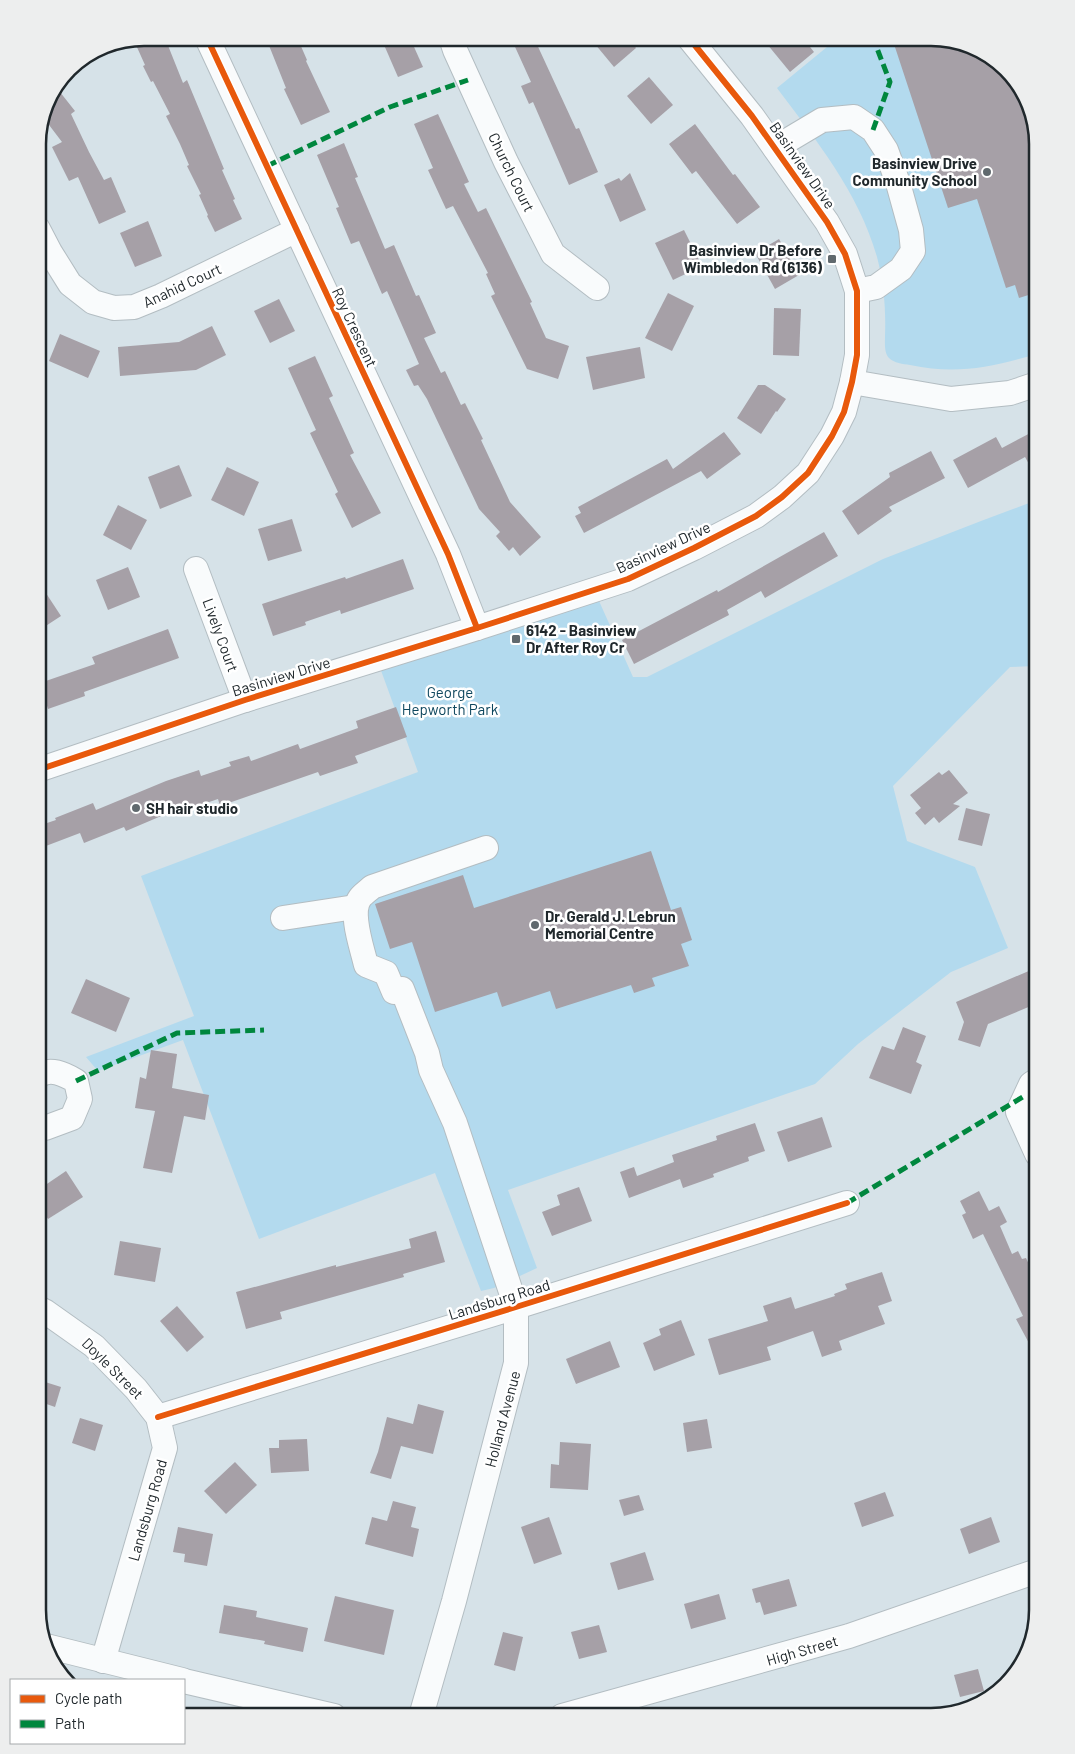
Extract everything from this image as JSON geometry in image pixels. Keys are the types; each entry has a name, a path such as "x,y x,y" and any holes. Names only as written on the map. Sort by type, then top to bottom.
{"street":[{"name":"Roy Crescent","path":"211,46 448,554 477,628"},
{"name":"Church Court","path":"453,46 506,162 553,254 597,288"},
{"name":"Basinview Drive","path":"46,767 245,700 628,579 756,516 782,497 808,473 832,436 844,412 857,355 857,291 845,254 827,222 752,116 695,46"},
{"path":"775,148 822,120 854,117 873,130 886,150 898,183 911,230 913,251 901,269 876,286 857,291"},
{"name":"Anahid Court","path":"46,244 70,284 93,302 114,308 134,307 161,296 297,230"},
{"path":"852,382 951,399 1010,393 1029,387"},
{"name":"Lively Court","path":"196,569 245,700"},
{"path":"283,918 355,907 361,897 372,887 486,848"},
{"name":"Holland Avenue","path":"355,907 366,965 386,973 398,991 427,1054 431,1070 455,1123 516,1307 516,1363 454,1601 423,1708"},
{"path":"46,1072 63,1073 76,1081 80,1099 72,1118 46,1128"},
{"path":"1029,1086 1018,1112 1029,1135"},
{"name":"Landsburg Road","path":"103,1662 165,1448 158,1417 847,1203"},
{"name":"Doyle Street","path":"46,1312 94,1346 136,1389 158,1417"},
{"name":"High Street","path":"591,1708 849,1636 1029,1574"},
{"path":"54,1648 103,1662 179,1679"},
{"path":"185,1680 300,1708"}],"green space":[{"path":"828,46 937,46 950,48 974,56 1004,80 1019,101 1024,113 1029,138 1029,356 989,366 944,369 902,364 893,361 887,356 885,348 883,287 877,257 869,233 848,189 835,168 777,88"},
{"name":"George Hepworth Park","path":"1029,503 1029,666 1010,667 893,786 907,841 975,867 1008,948 951,972 858,1044 815,1084 508,1190 537,1268 494,1288 481,1291 435,1173 259,1239 183,1040 98,1071 86,1057 194,1016 141,876 418,772 379,665 595,592 633,677 647,677 883,559"}],"building":[{"path":"168,46 183,83 187,80 224,169 222,170 242,219 215,232 199,195 201,194 187,166 189,165 166,116 170,114 153,81 151,82 143,66 145,65 137,47"},
{"path":"269,46 301,46 330,112 301,125 284,89 286,88"},
{"path":"384,46 414,46 423,67 398,77"},
{"path":"515,46 538,46 576,129 579,128 598,172 569,185 533,102 529,104 521,86 531,82"},
{"path":"597,46 634,46 636,48 614,67"},
{"path":"769,46 809,46 814,52 790,72"},
{"name":"Basinview Drive Community School","path":"895,46 937,46 962,51 974,56 1004,80 1019,101 1024,113 1029,138 1029,295 1019,298 1015,285 1006,288 977,199 948,208"},
{"path":"649,77 673,105 651,124 627,96"},
{"path":"61,93 75,111 71,114 104,180 111,177 126,212 99,224 78,177 69,181 52,147 62,142 48,124 51,113"},
{"path":"438,114 469,182 464,184 478,212 486,208 532,302 530,303 546,338 569,346 558,379 527,369 491,296 495,294 486,274 488,273 453,206 446,209 428,170 433,168 414,124"},
{"path":"695,124 733,175 735,174 760,207 737,224 696,171 692,174 669,144"},
{"path":"344,143 358,177 355,178 385,249 394,245 416,296 419,295 436,333 424,338 441,373 445,371 461,405 465,403 510,502 541,537 520,556 513,547 509,551 496,536 500,532 479,509 427,399 418,385 414,386 406,370 419,364 387,291 382,294 359,241 351,244 336,208 339,207 317,155"},
{"path":"630,173 646,210 620,222 604,185 619,178 621,181"},
{"path":"148,221 162,256 135,267 120,233"},
{"path":"684,230 702,266 673,280 655,243"},
{"path":"779,239 799,275 775,289 755,253"},
{"path":"668,293 694,306 672,351 645,338"},
{"path":"279,299 295,331 270,343 254,311"},
{"path":"774,308 801,309 799,356 773,355"},
{"path":"212,326 226,355 196,370 120,376 118,347 179,342"},
{"path":"60,334 100,351 88,378 49,361"},
{"path":"640,347 645,378 593,390 586,357"},
{"path":"315,356 333,396 329,398 354,453 350,455 381,513 352,528 335,494 338,492 310,433 316,430 288,368"},
{"path":"758,385 765,385 786,399 761,434 737,418"},
{"path":"724,432 741,454 707,479 701,471 584,533 575,516 581,513 578,507 667,459 673,469"},
{"path":"1029,434 1029,464 1025,457 968,488 953,460 996,437 1002,448"},
{"path":"931,451 945,478 889,507 892,511 858,535 842,511 890,477 889,473"},
{"path":"179,465 192,496 160,509 148,477"},
{"path":"227,467 259,482 244,516 211,500"},
{"path":"118,505 147,520 131,550 103,535"},
{"path":"292,519 302,551 268,561 258,529"},
{"path":"824,532 838,556 765,598 761,591 727,610 729,615 634,664 622,640 717,590 718,592"},
{"path":"403,559 414,589 341,614 340,610 305,622 306,625 273,636 262,604 345,577 346,579"},
{"path":"128,567 140,597 108,610 96,580"},
{"path":"46,593 61,616 46,626"},
{"path":"168,629 179,658 84,692 85,696 48,709 46,702 46,681 95,664 92,657"},
{"path":"396,707 407,737 355,756 358,763 320,776 318,772 220,806 218,799 174,814 173,811 126,831 124,827 84,843 80,833 46,846 46,823 56,820 55,818 93,803 96,810 166,781 199,770 201,776 231,766 229,762 249,756 251,761 298,744 300,749 358,728 356,721"},
{"path":"949,770 968,793 953,804 960,806 939,823 934,817 925,825 915,813 921,808 910,795 939,772 942,775"},
{"path":"966,808 990,814 982,846 958,840"},
{"name":"Dr. Gerald J. Lebrun Memorial Centre","path":"651,851 671,910 681,907 692,940 681,944 689,966 652,978 655,986 634,993 631,985 556,1009 550,991 502,1007 497,992 435,1012 412,942 390,949 375,904 463,875 474,908"},
{"path":"1029,971 1029,1007 988,1024 980,1047 958,1040 964,1022 956,1002"},
{"path":"86,979 130,998 116,1032 71,1013"},
{"path":"903,1027 926,1036 916,1062 922,1065 911,1094 869,1078 882,1046 894,1050"},
{"path":"151,1050 177,1054 172,1088 209,1095 205,1120 184,1116 172,1173 143,1168 155,1111 135,1108 140,1077 146,1079"},
{"path":"822,1117 832,1147 788,1162 777,1132"},
{"path":"755,1123 765,1151 748,1157 749,1161 713,1174 714,1177 683,1188 680,1179 629,1198 620,1172 634,1167 637,1176 674,1162 672,1155 717,1140 716,1136"},
{"path":"66,1171 83,1197 48,1219 46,1216 46,1185"},
{"path":"579,1187 592,1221 552,1236 542,1212 560,1205 557,1195"},
{"path":"979,1191 989,1211 999,1206 1007,1222 1000,1226 1012,1254 1018,1251 1022,1259 1026,1258 1029,1264 1029,1343 1016,1319 1023,1316 983,1234 973,1239 962,1215 966,1213 960,1201"},
{"path":"436,1231 445,1262 403,1274 404,1277 280,1312 282,1319 246,1329 236,1292 336,1265 336,1267 411,1248 409,1239"},
{"path":"120,1241 161,1248 155,1282 114,1275"},
{"path":"882,1272 892,1301 878,1306 885,1324 839,1341 842,1350 822,1357 813,1331 767,1347 771,1360 719,1375 708,1339 768,1321 763,1306 791,1297 795,1309 835,1296 834,1294 847,1289 845,1284"},
{"path":"177,1306 204,1337 187,1352 160,1321"},
{"path":"681,1320 695,1355 654,1371 643,1343 661,1335 659,1329"},
{"path":"610,1341 620,1367 576,1384 566,1359"},
{"path":"46,1382 61,1387 55,1407 46,1404"},
{"path":"418,1404 444,1411 433,1454 401,1446 391,1479 370,1473 378,1452 387,1417 413,1424"},
{"path":"80,1418 103,1425 95,1451 72,1443"},
{"path":"707,1419 712,1448 687,1452 683,1423"},
{"path":"307,1439 309,1471 271,1473 269,1448 279,1448 279,1440"},
{"path":"560,1442 591,1444 588,1490 550,1488 551,1464 559,1465"},
{"path":"235,1462 257,1485 226,1514 204,1491"},
{"path":"885,1492 894,1516 862,1527 854,1503"},
{"path":"639,1495 644,1510 624,1516 619,1500"},
{"path":"393,1501 416,1507 411,1527 419,1529 413,1557 365,1544 372,1517 387,1521"},
{"path":"549,1517 562,1554 534,1564 521,1527"},
{"path":"991,1517 1000,1542 969,1554 960,1529"},
{"path":"178,1527 213,1534 207,1566 184,1562 185,1554 173,1552"},
{"path":"645,1552 654,1580 618,1590 610,1563"},
{"path":"789,1579 797,1606 764,1615 760,1602 756,1603 752,1589"},
{"path":"719,1594 726,1619 691,1629 684,1604"},
{"path":"335,1596 394,1610 384,1655 324,1641"},
{"path":"224,1605 257,1611 256,1617 308,1628 303,1652 264,1644 265,1641 219,1633"},
{"path":"599,1625 607,1652 579,1659 571,1632"},
{"path":"503,1632 523,1637 515,1671 494,1665"},
{"path":"978,1669 984,1691 960,1697 954,1675"}],"marked path":[{"path":"873,130 890,82 876,46"},
{"path":"267,166 390,107 468,80"},
{"path":"76,1081 177,1033 264,1030"},
{"path":"847,1203 1026,1095"}],"cycle path":[{"path":"211,46 448,554 477,628"},
{"path":"46,767 245,700 628,579 756,516 782,497 808,473 832,436 844,412 857,355 857,291 845,254 827,222 752,116 695,46"},
{"path":"158,1417 847,1203"}],"place":[{"name":"Basinview Drive Community School","path":"987,172"},
{"name":"Basinview Dr Before Wimbledon Rd (6136)","path":"832,259"},
{"name":"6142 - Basinview Dr After Roy Cr","path":"516,639"},
{"name":"SH hair studio","path":"136,808"},
{"name":"Dr. Gerald J. Lebrun Memorial Centre","path":"535,925"}]}
